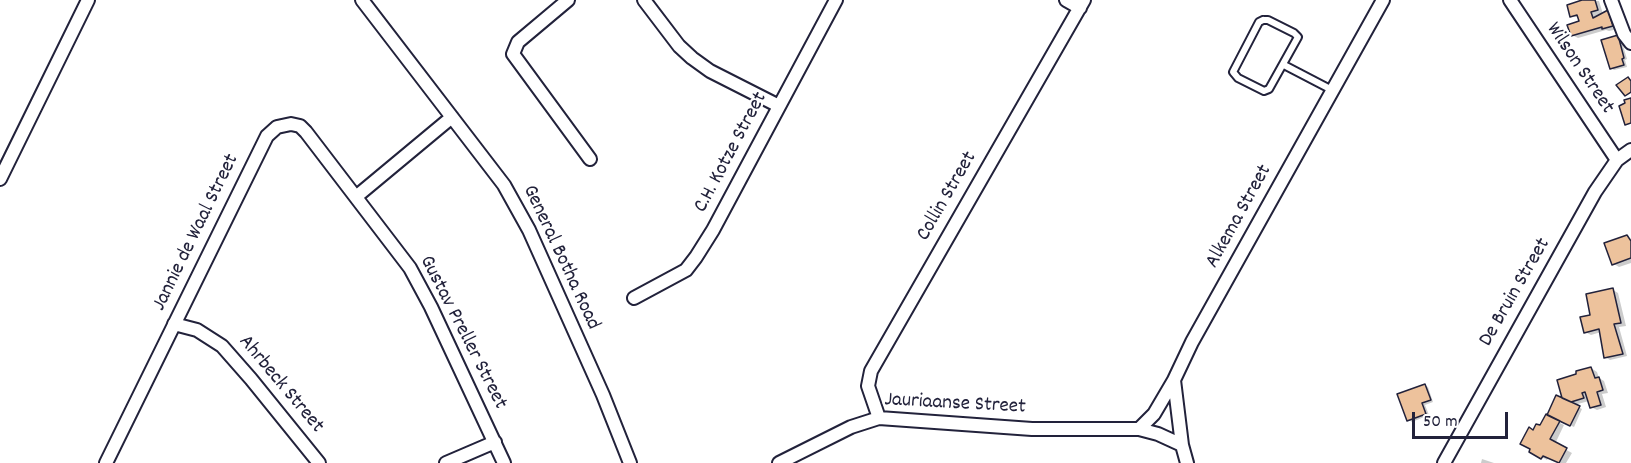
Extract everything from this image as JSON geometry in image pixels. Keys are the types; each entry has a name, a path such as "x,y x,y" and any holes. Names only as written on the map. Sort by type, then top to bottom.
{"street":[{"path":"0,179 88,0"},
{"name":"General Botha Road","path":"362,0 504,185 529,230 603,396 630,463"},
{"path":"568,0 518,42 513,54 590,159"},
{"path":"644,0 673,39 692,58 710,71 779,106"},
{"name":"C.H. Kotze Street","path":"634,298 686,270 696,257 713,230 836,0"},
{"path":"1066,0 1082,4"},
{"name":"Alkema Street","path":"1174,380 1192,342 1383,0"},
{"name":"Wilson Street","path":"1510,0 1617,160"},
{"path":"1611,0 1623,34 1631,43"},
{"name":"Collin Street","path":"879,418 868,386 871,371 1082,4"},
{"path":"357,196 452,117"},
{"name":"Jannie de Waal Street","path":"106,463 267,136 273,129 283,124 300,126 357,196"},
{"name":"De Bruin Street","path":"1444,463 1595,192 1617,160 1631,150"},
{"name":"Gustav Preller Street","path":"357,196 410,268 431,307 504,463"},
{"name":"Ahrbeck Street","path":"174,324 197,330 222,346 319,463"},
{"path":"1139,429 1154,414 1174,380"},
{"path":"1174,380 1182,445 1187,463"},
{"name":"Jauriaanse Street","path":"779,463 851,428 879,418 1032,429 1139,429 1158,434 1182,445"},
{"path":"446,463 495,442"}],"lane":[{"path":"1263,20 1268,20 1297,36 1298,39 1284,65 1269,89 1264,92 1238,78 1233,72 1259,22 1263,20"},
{"path":"1284,65 1332,90"}],"building":[{"path":"1582,0 1595,0 1598,10 1591,12 1593,18 1608,10 1613,26 1571,36 1567,25 1579,21 1577,15 1570,17 1567,5"},
{"path":"1618,35 1624,65 1610,69 1601,40"},
{"path":"1628,77 1631,81 1631,92 1625,96 1616,85"},
{"path":"1631,98 1631,123 1625,125 1619,106 1625,103 1624,100"},
{"path":"1627,235 1631,241 1631,258 1612,265 1604,243"},
{"path":"1613,288 1621,323 1614,324 1623,354 1604,358 1599,329 1584,333 1580,317 1590,315 1586,294"},
{"path":"1591,367 1595,378 1599,377 1603,390 1597,392 1601,405 1590,408 1585,392 1582,393 1584,398 1571,402 1562,398 1557,380"},
{"path":"1425,384 1431,400 1422,403 1426,414 1407,421 1397,394"},
{"path":"1556,395 1580,406 1570,426 1547,415"},
{"path":"1546,414 1560,421 1550,439 1567,448 1559,463 1543,456 1541,459 1520,444 1529,427 1533,430 1536,424 1540,425"}]}
